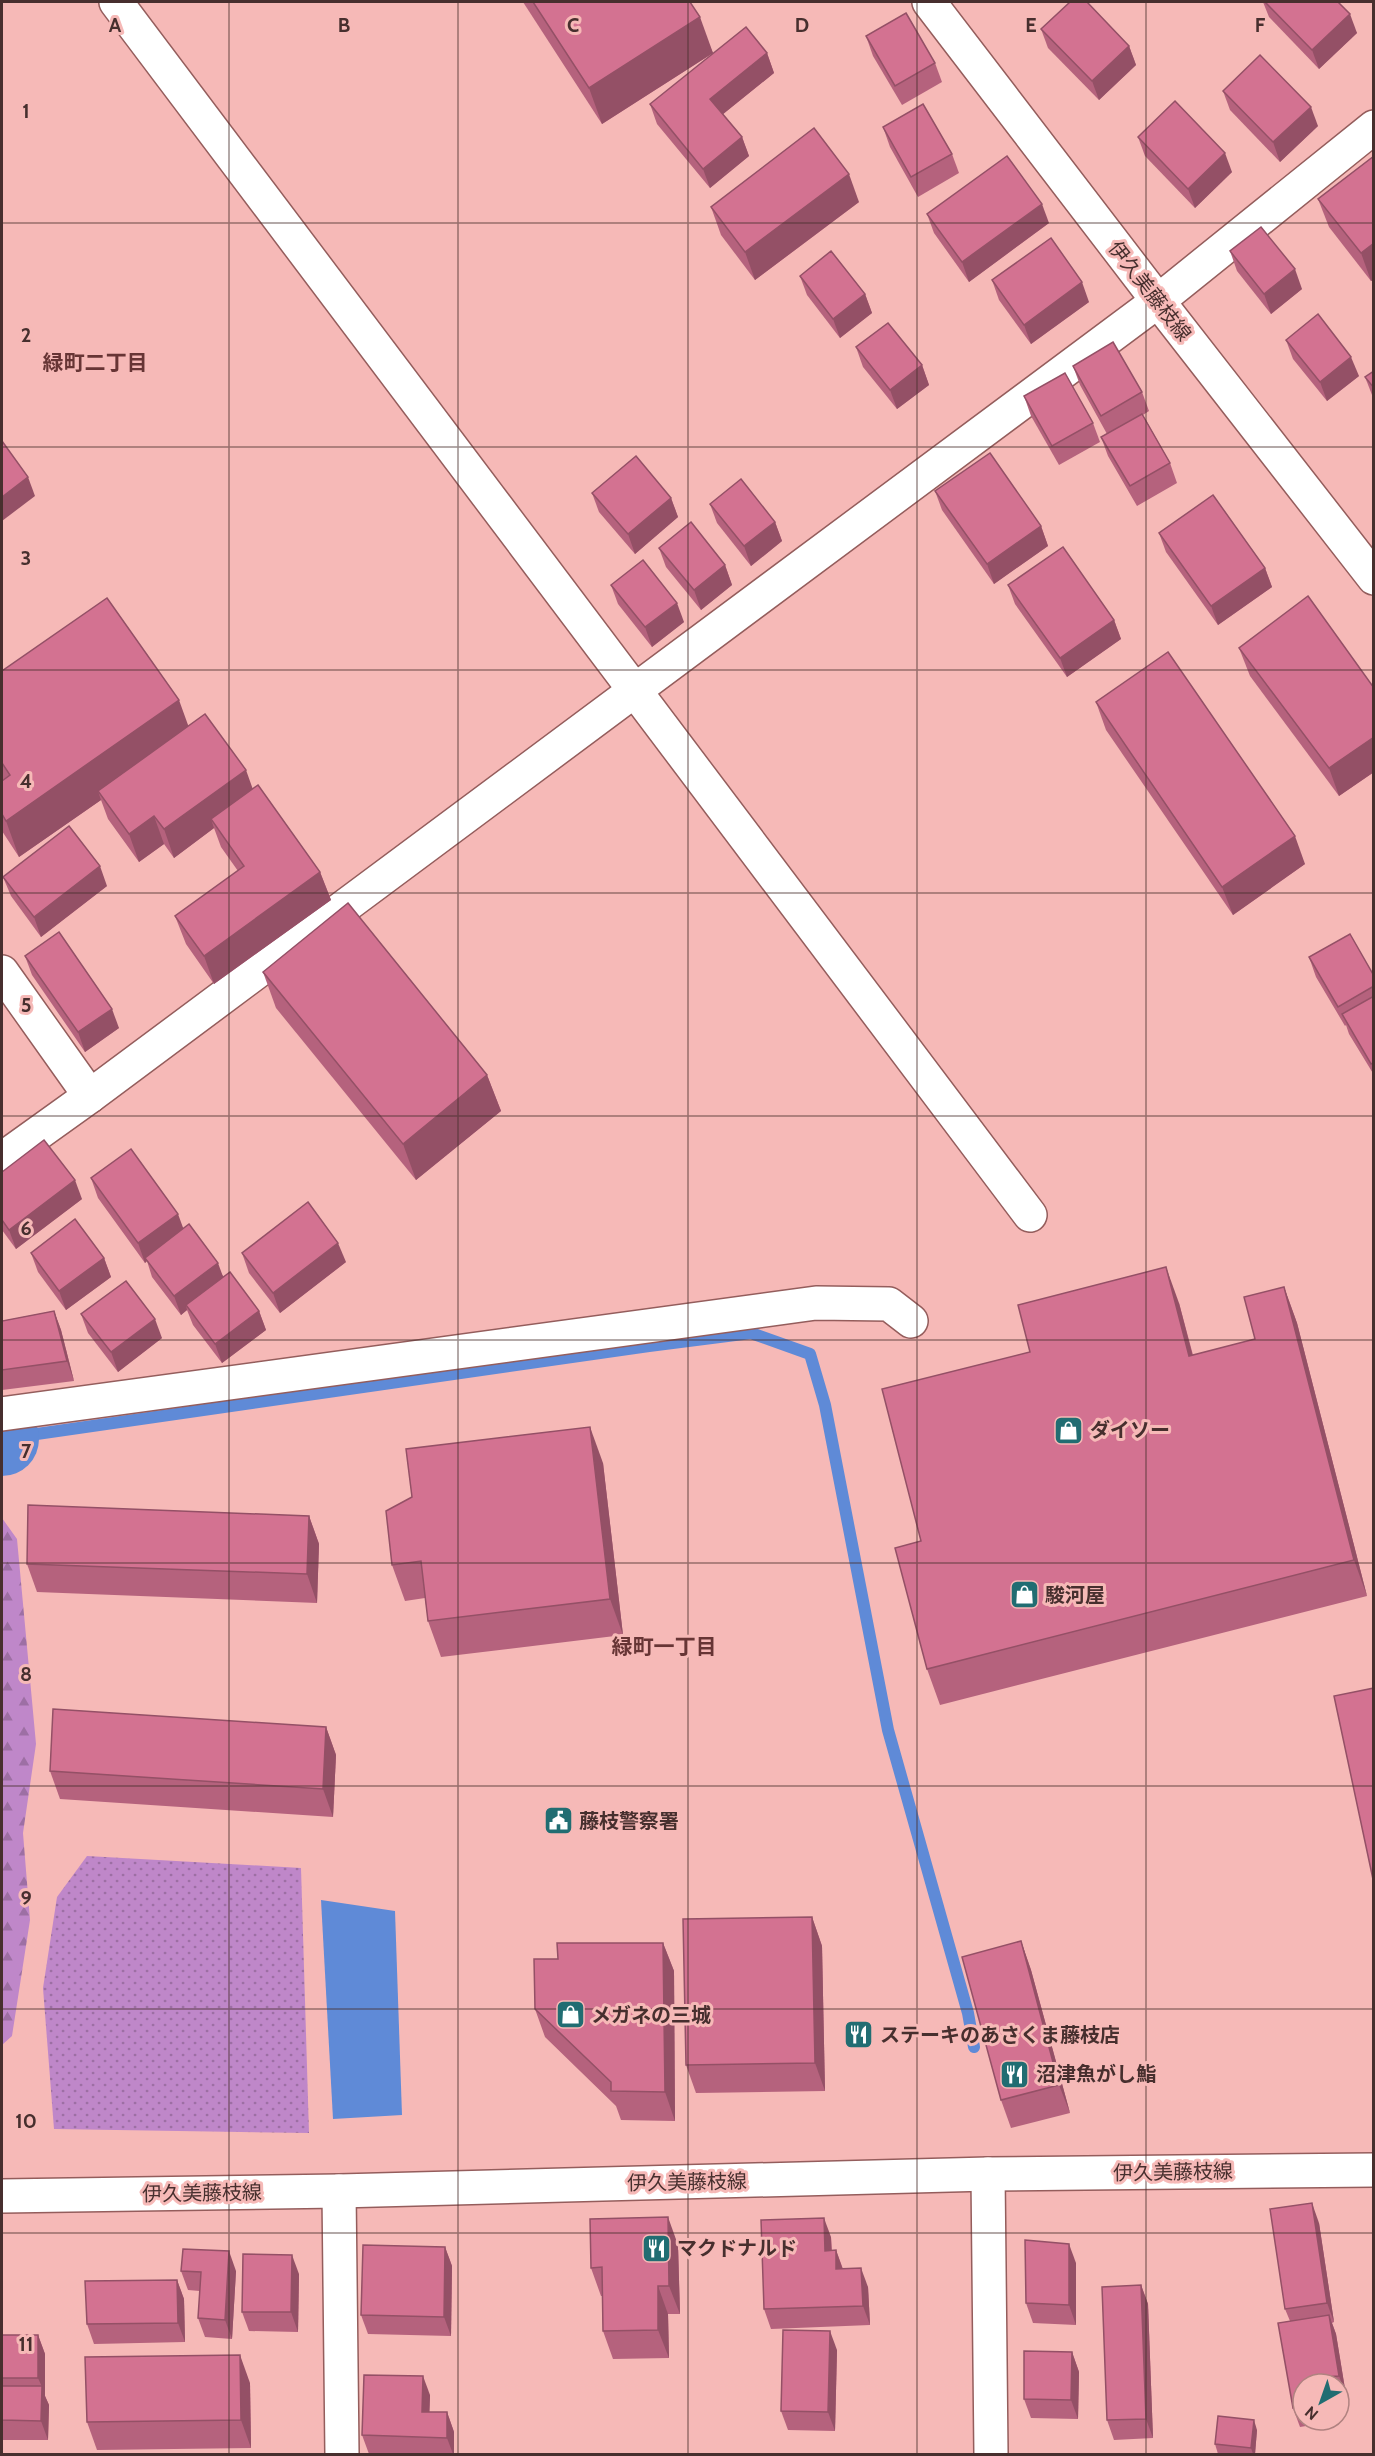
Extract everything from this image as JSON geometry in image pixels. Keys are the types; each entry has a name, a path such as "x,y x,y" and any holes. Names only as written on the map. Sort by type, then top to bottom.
{"street":[{"path":"116,2 1030,1215"},
{"name":"伊久美藤枝線","path":"929,2 1374,578"},
{"path":"2,1159 635,692 1158,301 1374,127"},
{"path":"2,972 90,1096"},
{"path":"2,1414 816,1303 889,1304 911,1321"},
{"name":"伊久美藤枝線","path":"2,2196 339,2191 988,2174 1374,2170"},
{"path":"988,2174 991,2454"},
{"path":"339,2191 342,2454"}],"green space":[{"path":"2,1518 17,1539 36,1744 23,1833 30,1920 12,2036 2,2045"},
{"path":"87,1856 301,1868 309,2133 54,2129 43,1988 57,1897"}],"water":[{"path":"321,1900 395,1911 402,2115 333,2119"}],"building":[{"path":"533,2 690,2 700,17 589,88"},
{"path":"1070,2 1087,2 1129,46 1092,81 1041,29"},
{"path":"1265,2 1338,2 1350,14 1312,50"},
{"path":"906,13 935,63 895,86 866,36"},
{"path":"746,27 767,53 710,99 742,137 703,169 650,104"},
{"path":"1260,55 1311,107 1273,142 1223,91"},
{"path":"1175,101 1225,153 1188,189 1138,137"},
{"path":"923,104 952,154 911,177 883,127"},
{"path":"814,128 849,174 745,252 711,207"},
{"path":"1007,156 1042,204 962,262 927,214"},
{"path":"1374,156 1374,243 1361,253 1318,199"},
{"path":"1261,227 1295,269 1264,294 1230,251"},
{"path":"1051,238 1082,282 1024,325 992,280"},
{"path":"831,251 865,294 833,319 800,276"},
{"path":"1318,314 1351,357 1320,382 1286,340"},
{"path":"888,323 922,365 890,390 856,347"},
{"path":"1113,342 1142,392 1101,416 1073,366"},
{"path":"1374,371 1374,388 1365,377"},
{"path":"1065,373 1093,423 1052,446 1024,396"},
{"path":"1142,414 1170,463 1130,486 1101,437"},
{"path":"2,441 28,477 2,497"},
{"path":"990,453 1041,526 987,564 935,491"},
{"path":"636,456 671,498 628,534 592,493"},
{"path":"741,479 775,522 744,546 710,504"},
{"path":"1213,495 1265,568 1211,606 1159,533"},
{"path":"691,522 725,565 694,590 659,548"},
{"path":"1063,547 1114,620 1060,658 1008,585"},
{"path":"643,560 677,603 645,627 611,585"},
{"path":"1308,596 1374,688 1374,737 1329,768 1239,648"},
{"path":"107,598 179,700 6,821 2,814 2,781 10,775 2,763 2,671"},
{"path":"1168,652 1295,836 1222,887 1096,702"},
{"path":"205,714 246,770 164,829 154,816 129,834 98,791"},
{"path":"258,785 320,872 204,956 175,916 244,866 211,819"},
{"path":"69,826 100,866 34,917 3,877"},
{"path":"348,903 487,1075 403,1144 263,972"},
{"path":"59,932 112,1009 78,1032 25,956"},
{"path":"1350,934 1374,976 1374,986 1338,1007 1309,957"},
{"path":"1374,996 1374,1062 1371,1064 1342,1014"},
{"path":"44,1140 75,1180 9,1230 2,1220 2,1172"},
{"path":"131,1149 178,1214 138,1243 91,1178"},
{"path":"308,1202 338,1243 273,1293 242,1253"},
{"path":"75,1219 104,1258 59,1291 31,1253"},
{"path":"189,1224 218,1263 174,1296 145,1258"},
{"path":"1166,1267 1189,1356 1255,1339 1244,1297 1284,1287 1354,1560 927,1669 895,1548 921,1541 882,1389 1030,1352 1018,1305"},
{"path":"230,1272 259,1311 215,1344 186,1305"},
{"path":"126,1281 155,1319 111,1352 81,1314"},
{"path":"54,1311 67,1361 2,1370 2,1321"},
{"path":"590,1427 610,1599 428,1621 421,1561 392,1565 386,1511 412,1497 406,1449"},
{"path":"28,1505 309,1516 307,1574 27,1564"},
{"path":"1374,1688 1374,1884 1334,1696"},
{"path":"53,1709 326,1727 323,1789 50,1771"},
{"path":"812,1917 815,2063 686,2065 683,1919"},
{"path":"1021,1941 1059,2085 1001,2100 962,1957"},
{"path":"557,1943 663,1943 665,2092 611,2091 611,2082 535,2009 534,1959 558,1959"},
{"path":"1312,2203 1327,2303 1285,2309 1270,2209"},
{"path":"668,2217 669,2286 658,2286 658,2330 603,2331 602,2267 591,2268 590,2219"},
{"path":"824,2218 825,2251 836,2250 836,2269 861,2268 863,2306 764,2309 761,2220"},
{"path":"1025,2240 1069,2244 1069,2305 1026,2303"},
{"path":"363,2245 445,2247 444,2317 361,2315"},
{"path":"183,2249 229,2251 225,2320 198,2318 201,2272 181,2271"},
{"path":"243,2254 292,2255 291,2312 242,2312"},
{"path":"177,2280 178,2323 87,2324 85,2281"},
{"path":"1141,2285 1146,2419 1107,2420 1102,2287"},
{"path":"1329,2315 1338,2372 1291,2372 1291,2397 1278,2323"},
{"path":"783,2330 830,2331 828,2412 781,2411"},
{"path":"2,2335 38,2335 38,2378 2,2378"},
{"path":"1024,2351 1072,2352 1071,2400 1024,2399"},
{"path":"240,2355 241,2420 87,2422 85,2357"},
{"path":"364,2375 423,2376 422,2412 447,2412 447,2438 362,2435"},
{"path":"2,2386 42,2386 41,2421 2,2420"},
{"path":"1218,2416 1254,2420 1251,2448 1215,2444"}],"waterway":[{"path":"2,1439 751,1333 810,1354 825,1405 888,1730 968,2013 974,2047"}],"place":[{"name":"ダイソー","path":"1069,1430"},
{"name":"駿河屋","path":"1024,1595"},
{"name":"藤枝警察署","path":"558,1821"},
{"name":"メガネの三城","path":"570,2015"},
{"name":"ステーキのあさくま藤枝店","path":"859,2035"},
{"name":"沼津魚がし鮨","path":"1015,2074"},
{"name":"マクドナルド","path":"656,2248"}],"district":[{"name":"緑町二丁目","path":"95,362"},
{"name":"緑町一丁目","path":"664,1646"}]}
